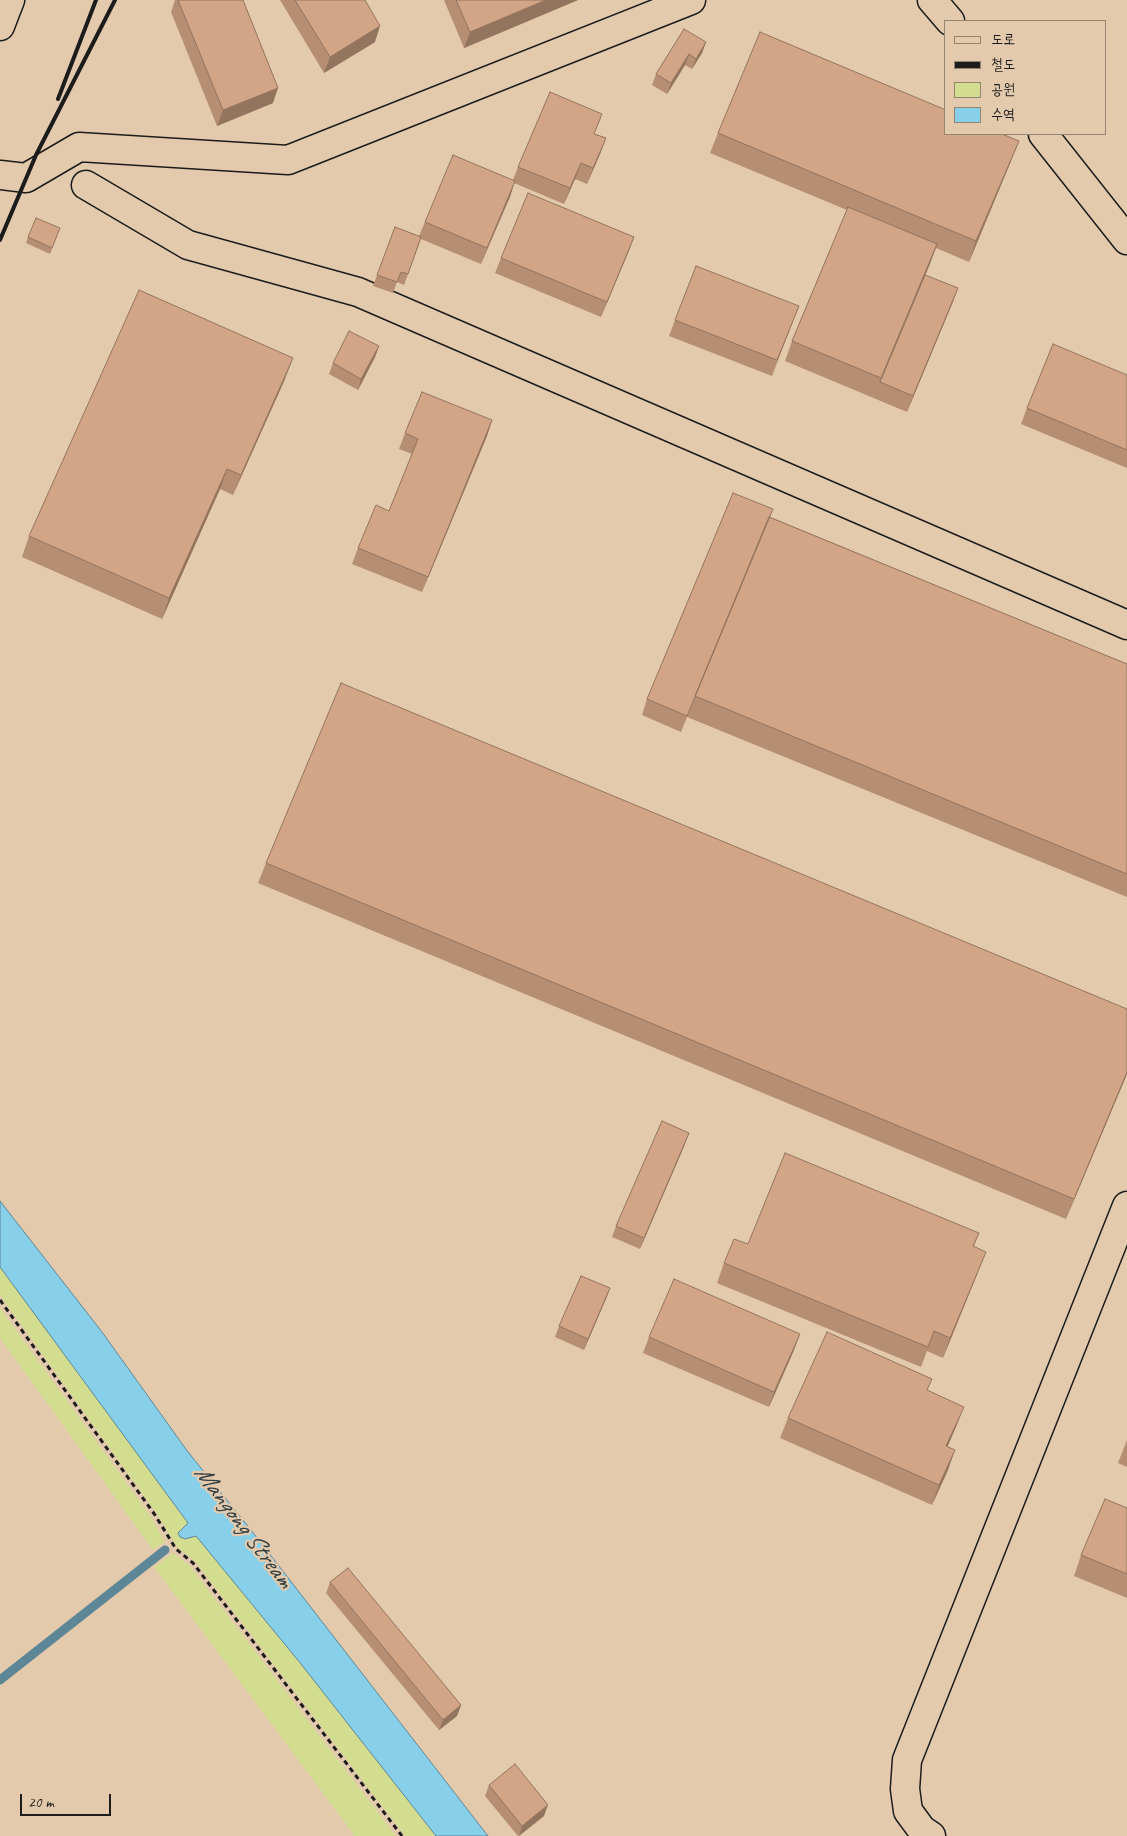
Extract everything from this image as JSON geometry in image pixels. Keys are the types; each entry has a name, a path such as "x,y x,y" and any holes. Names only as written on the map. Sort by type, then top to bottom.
{"street":[{"path":"0,26 10,0"},
{"path":"0,175 26,178 79,147 288,160 691,0"},
{"path":"932,0 949,20"},
{"path":"1044,135 1127,240"},
{"path":"86,185 188,245 358,292 1127,625"},
{"path":"931,1836 922,1830 908,1811 905,1789 907,1760 1127,1206"}],"path":[{"path":"0,1300 155,1515 176,1549 193,1563 402,1836"}],"green space":[{"path":"0,1267 188,1523 178,1533 185,1539 196,1536 301,1664 436,1836 405,1836 195,1561 178,1548 157,1514 0,1295"},
{"path":"0,1308 151,1517 165,1542 153,1550 0,1338"},
{"path":"173,1553 190,1566 396,1836 355,1836 154,1567"}],"water":[{"name":"Mangong Stream","path":"0,1201 102,1332 188,1452 251,1530 488,1836 436,1836 301,1664 196,1536 185,1539 180,1537 178,1533 188,1523 0,1267"}],"building":[{"path":"178,0 243,0 278,88 223,110"},
{"path":"295,0 365,0 380,26 330,57"},
{"path":"456,0 546,0 470,32"},
{"path":"684,29 706,42 696,59 689,54 671,83 656,74"},
{"path":"760,32 944,109 944,135 1004,135 1019,141 976,241 718,133"},
{"path":"550,92 602,114 594,134 606,138 593,168 581,163 570,188 518,167"},
{"path":"453,155 515,181 487,248 425,222"},
{"path":"528,193 634,237 607,302 501,258"},
{"path":"848,207 937,244 881,378 792,341"},
{"path":"36,218 60,228 52,248 28,237"},
{"path":"395,227 421,237 408,274 401,272 397,282 377,275"},
{"path":"696,266 799,306 777,360 675,320"},
{"path":"925,275 958,288 913,396 880,382"},
{"path":"139,290 293,358 241,475 227,469 169,598 29,536"},
{"path":"349,331 379,346 361,379 333,363"},
{"path":"1053,344 1127,375 1127,450 1027,408"},
{"path":"422,392 492,420 428,577 358,548 376,505 389,511 418,439 405,433"},
{"path":"733,493 773,509 687,716 647,699"},
{"path":"769,517 1127,664 1127,874 695,696"},
{"path":"341,683 1127,1009 1127,1072 1074,1199 266,863"},
{"path":"662,1121 689,1133 644,1238 616,1226"},
{"path":"785,1153 979,1233 973,1246 986,1252 950,1338 934,1331 928,1347 724,1263 734,1239 748,1244"},
{"path":"581,1276 610,1288 588,1339 559,1326"},
{"path":"674,1279 800,1334 774,1392 649,1337"},
{"path":"827,1332 932,1379 927,1390 964,1407 946,1446 955,1450 939,1485 788,1418"},
{"path":"1105,1499 1127,1508 1127,1574 1081,1555"},
{"path":"348,1568 461,1705 443,1720 330,1582"},
{"path":"515,1764 548,1805 522,1826 489,1785"}],"waterway":[{"path":"0,1680 165,1550"}],"railway":[{"path":"58,99 96,0"},
{"path":"0,240 36,155 115,0"}]}
